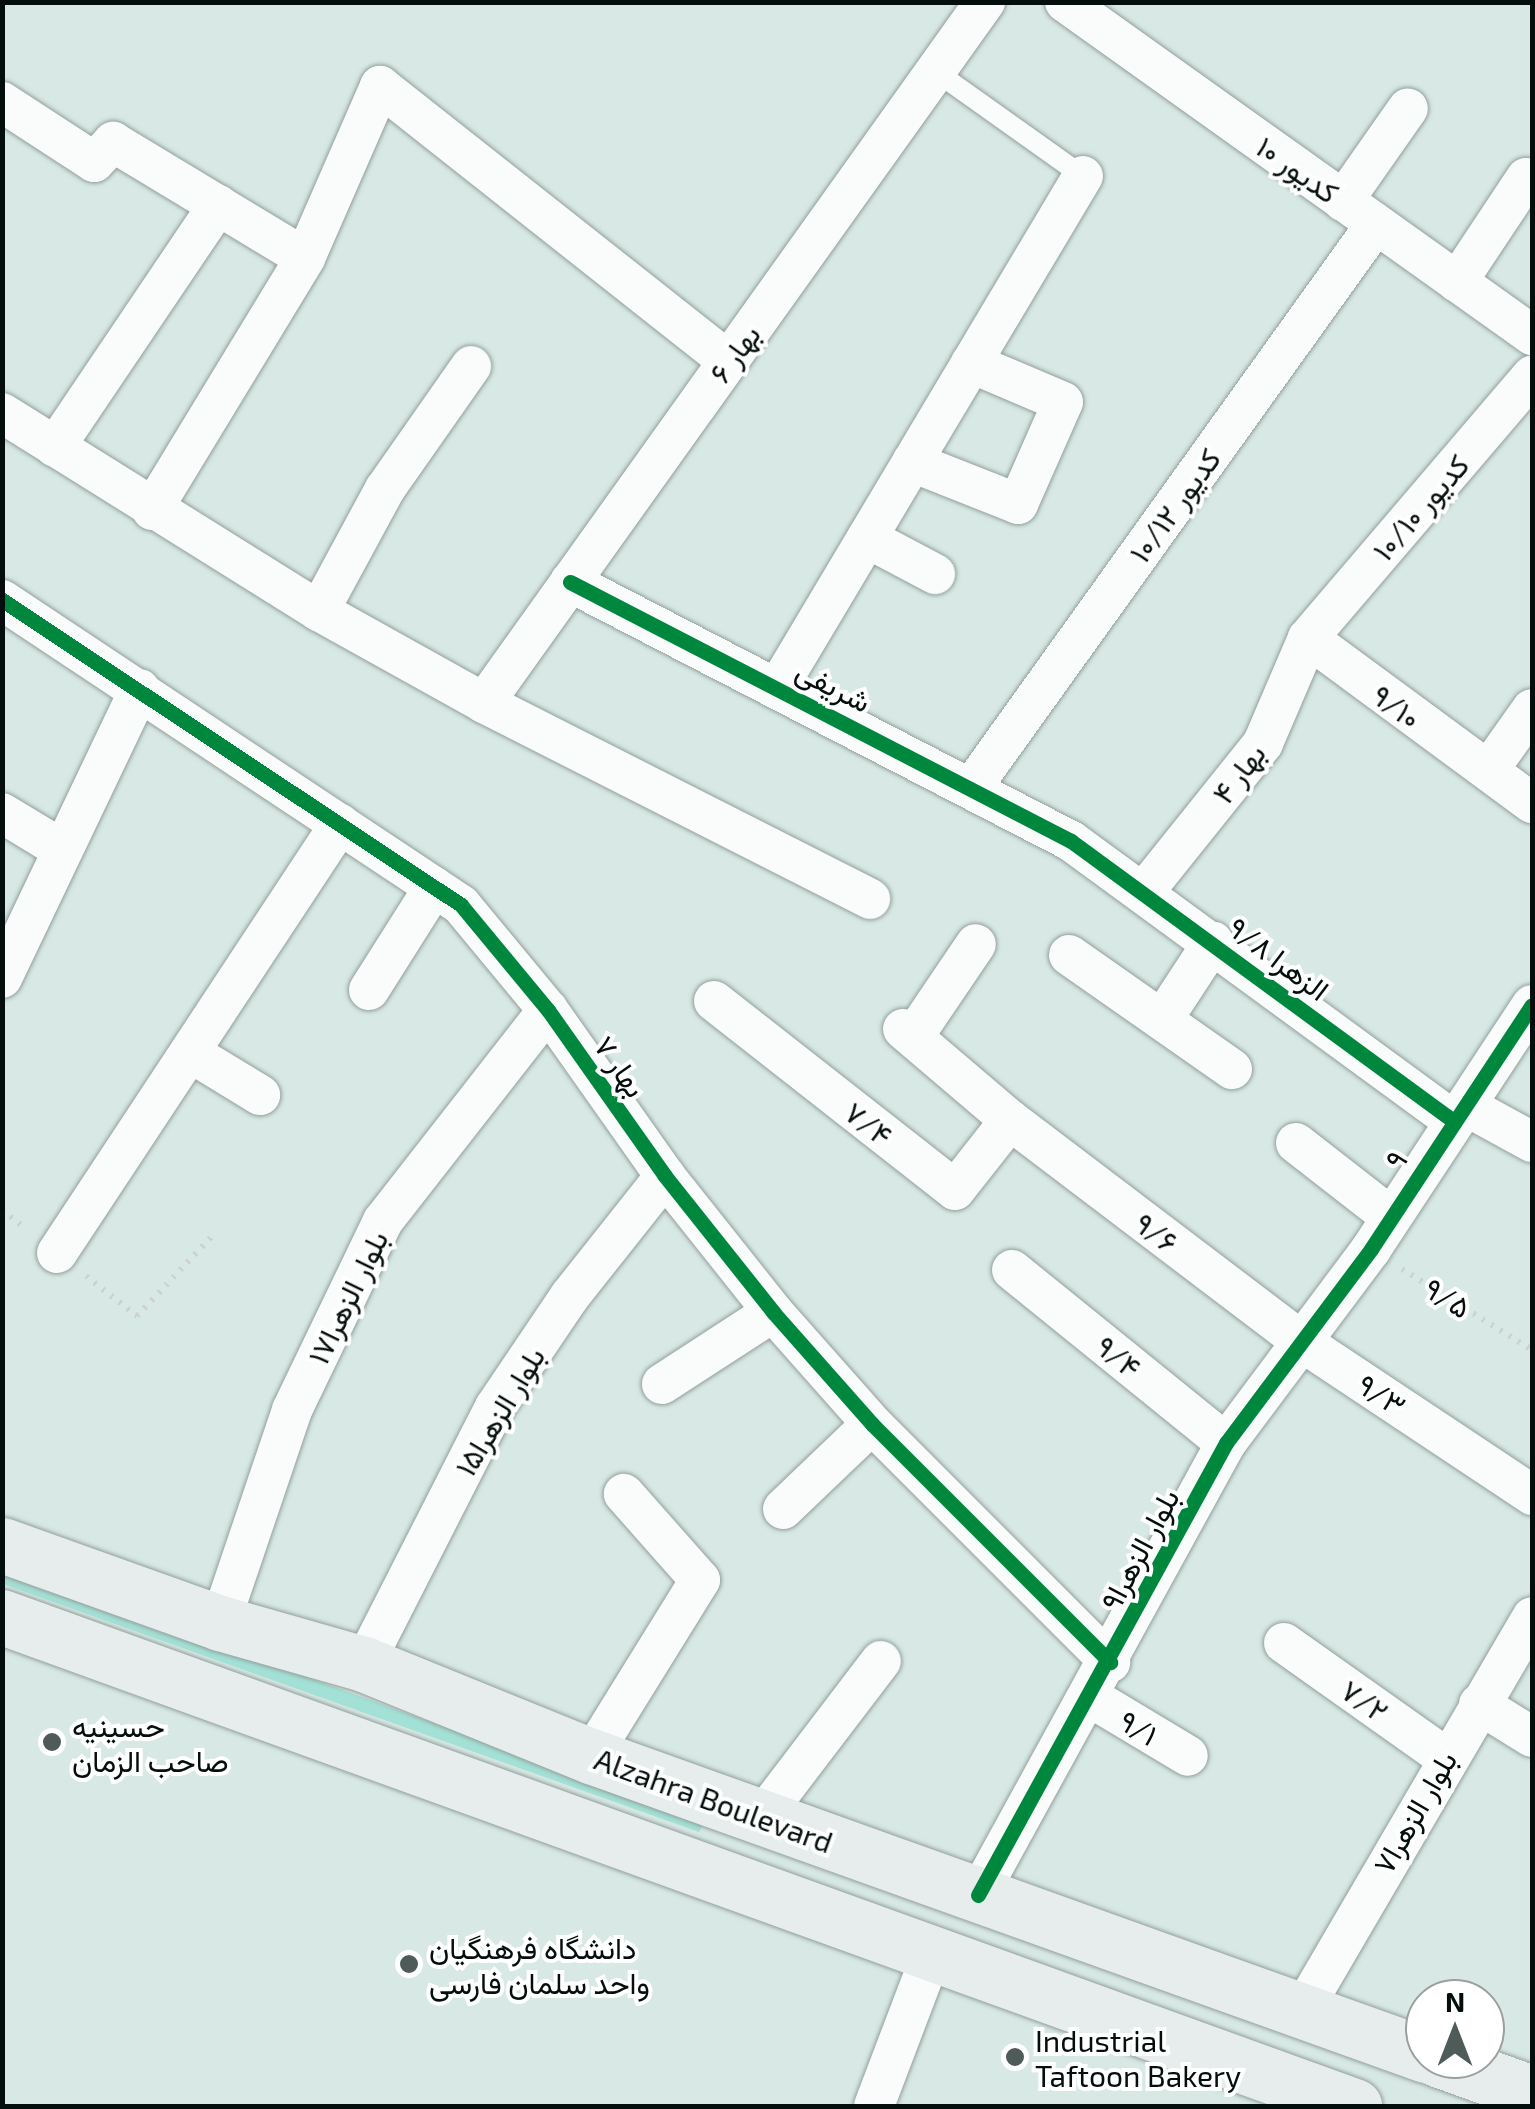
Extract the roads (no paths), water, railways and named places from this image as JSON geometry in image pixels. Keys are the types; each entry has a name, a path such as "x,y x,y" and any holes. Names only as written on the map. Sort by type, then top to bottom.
{"main road":[{"name":"Alzahra Boulevard","path":"2,1545 220,1623 364,1664 591,1756 1405,2048"},
{"path":"2,1617 1354,2106"},
{"path":"696,1868 746,1811"},
{"path":"1493,2079 1532,2093"}],"street":[{"name":"بهار ۶","path":"484,703 985,2"},
{"name":"کدیور ۱۰","path":"1064,2 1532,335"},
{"path":"152,510 305,258 380,86 728,362"},
{"path":"2,102 94,162 114,142 305,258"},
{"name":"کدیور ۱۰/۱۲","path":"972,787 1359,212 1408,108"},
{"path":"778,687 1083,176"},
{"path":"1457,282 1526,178"},
{"path":"55,447 218,205"},
{"path":"912,462 1018,504 1063,402 971,363"},
{"path":"319,610 385,489 471,366"},
{"name":"کدیور ۱۰/۱۰","path":"1308,638 1532,376"},
{"path":"2,413 152,510 484,703 870,898"},
{"path":"868,538 935,574"},
{"name":"شریفی","path":"570,582 1072,840"},
{"name":"بهار ۷","path":"2,600 461,906 548,1010 665,1176 773,1312 872,1424 1110,1662"},
{"name":"۹/۱۰","path":"1308,638 1474,765 1490,768 1532,803"},
{"name":"بهار ۴","path":"1143,893 1263,743 1308,638"},
{"path":"2,978 140,689"},
{"path":"1490,768 1532,709"},
{"path":"2,813 63,850"},
{"path":"58,1254 340,824"},
{"name":"الزهرا ۹/۸","path":"1072,840 1460,1114 1532,1142"},
{"path":"369,990 434,887"},
{"path":"1164,1017 1213,942"},
{"name":"۹/۶","path":"976,944 908,1033 1010,1120 1304,1344"},
{"path":"1069,954 1164,1017 1232,1069"},
{"name":"۷/۴","path":"714,1001 955,1190 1010,1120"},
{"name":"۹","path":"1304,1344 1532,1005"},
{"name":"بلوار الزهرا۱۷","path":"220,1623 292,1410 383,1222 548,1010"},
{"path":"191,1054 260,1095"},
{"path":"1296,1143 1381,1233"},
{"name":"بلوار الزهرا۱۵","path":"364,1664 495,1407 570,1296 665,1176"},
{"name":"۹/۴","path":"1012,1270 1226,1442"},
{"path":"662,1384 773,1312"},
{"name":"بلوار الزهرا۹","path":"978,1895 1110,1662 1226,1442 1304,1344"},
{"name":"۹/۳","path":"1304,1344 1532,1494"},
{"path":"783,1509 872,1424"},
{"path":"591,1756 700,1580 624,1494"},
{"name":"بلوار الزهرا۷","path":"1302,2011 1445,1757 1532,1617"},
{"name":"۷/۲","path":"1284,1643 1445,1757"},
{"path":"746,1811 880,1661"},
{"name":"۹/۱","path":"1090,1697 1188,1756"},
{"path":"1479,1704 1532,1736"},
{"path":"874,2106 932,1953"}],"lane":[{"path":"936,72 1083,176"}],"place":[{"name":"حسینیه صاحب الزمان","path":"52,1742"},
{"name":"دانشگاه فرهنگیان واحد سلمان فارسی","path":"409,1964"},
{"name":"Industrial Taftoon Bakery","path":"1015,2057"}]}
